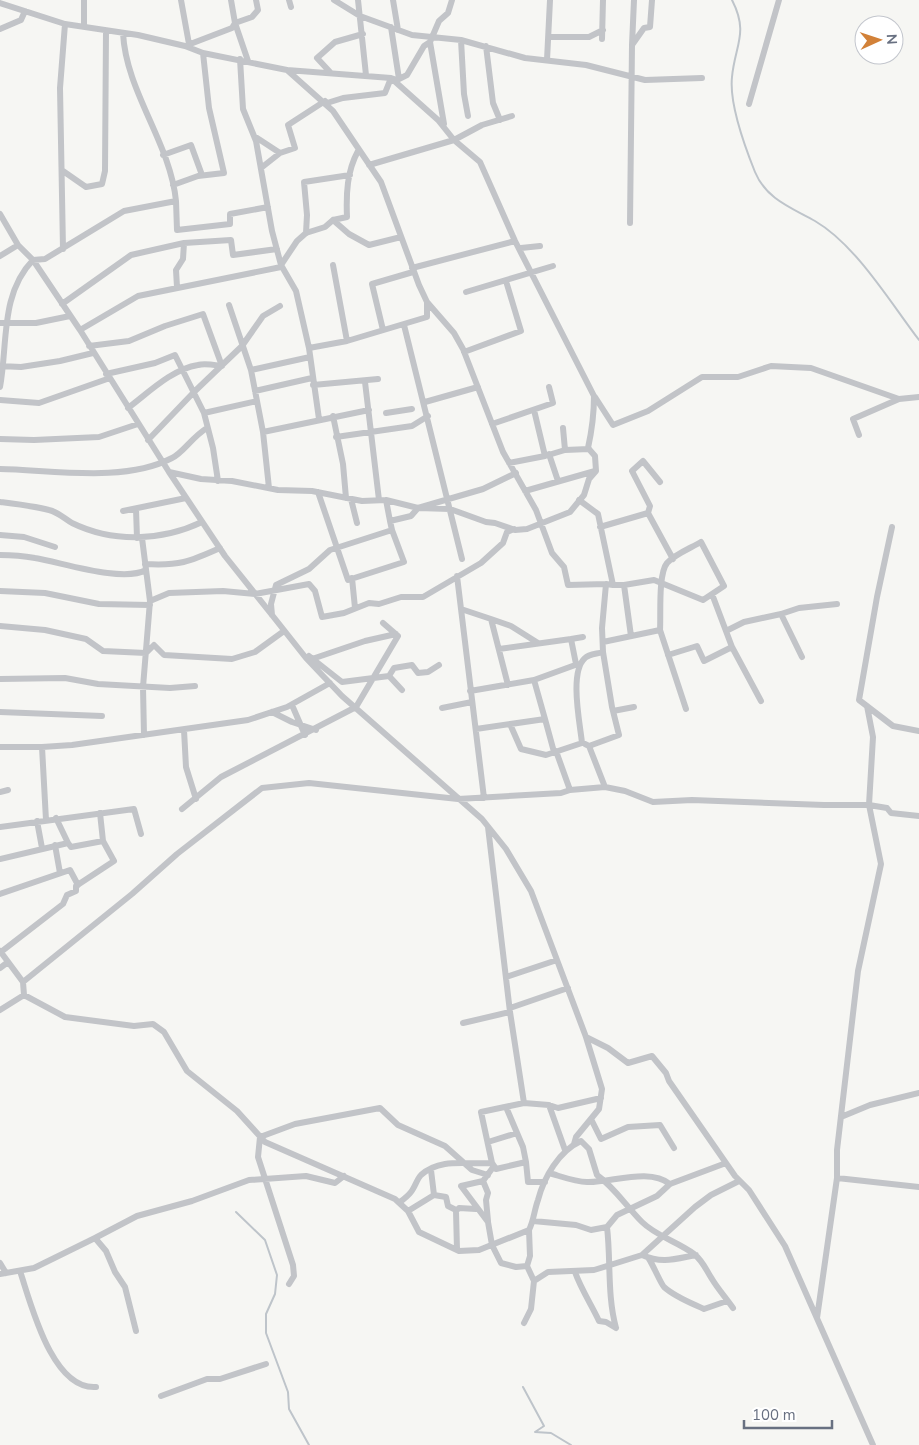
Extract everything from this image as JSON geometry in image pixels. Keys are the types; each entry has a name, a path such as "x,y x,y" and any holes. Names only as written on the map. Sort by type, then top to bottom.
{"street":[{"path":"84,0 84,26"},
{"path":"181,0 187,45"},
{"path":"231,0 235,22 248,61"},
{"path":"187,45 232,28 235,22 252,16 258,10 256,0"},
{"path":"334,0 360,16 430,40 462,40 525,58 586,65 645,80 702,78"},
{"path":"358,0 366,75"},
{"path":"393,0 398,30"},
{"path":"2,2 65,24 187,45 203,53 240,59 286,70 399,79 407,75 424,46 430,40 439,21 448,13 452,0"},
{"path":"547,60 550,0"},
{"path":"602,39 603,0"},
{"path":"630,223 630,76 634,0"},
{"path":"632,45 644,28 650,27 652,0"},
{"path":"749,104 778,0"},
{"path":"0,29 21,20 25,11"},
{"path":"64,249 60,88 65,24"},
{"path":"391,27 399,79"},
{"path":"549,37 589,37 602,30"},
{"path":"63,171 86,187 102,184 105,171 106,31"},
{"path":"123,33 124,53 173,185 176,201 176,230 230,224 230,214 268,206"},
{"path":"330,72 317,58 335,42 363,34"},
{"path":"430,40 442,122 446,130"},
{"path":"462,40 464,94 468,116"},
{"path":"486,46 493,103 500,120"},
{"path":"173,185 202,176 224,173 209,108 203,53"},
{"path":"240,59 243,109 254,136 281,266 296,290 309,348 318,419"},
{"path":"286,70 291,76 304,82 326,102 381,182 413,270 427,302 454,333 464,352 509,464 533,503 552,553 567,574 568,585 624,585 654,580 662,583 703,600 724,586 701,542 673,559 663,570 662,583 660,630 686,709"},
{"path":"391,78 446,130 454,140 480,162 515,241 521,248 594,396 613,425 648,411 702,377 738,378 771,366 811,368 899,399"},
{"path":"261,168 280,153 295,148 288,125 326,102 358,95 385,93 391,78"},
{"path":"369,165 454,140 482,125 512,116"},
{"path":"254,136 280,153"},
{"path":"163,155 191,145 202,176"},
{"path":"80,330 138,296 281,266 297,241 306,233 325,227 332,220 347,217 346,191 358,151"},
{"path":"306,233 308,215 304,182 350,175"},
{"path":"0,387 3,323 14,286 23,269 33,260 45,259 64,249 124,211 176,201"},
{"path":"0,214 3,225 18,245 33,260 80,330 148,440 202,522 272,616 330,683 488,827 506,849 531,891 586,1037 602,1089 599,1109 592,1121 576,1137 574,1144"},
{"path":"332,220 349,234 369,244 401,237"},
{"path":"62,304 131,255 184,243 231,240 234,255 277,249"},
{"path":"384,330 372,284 413,270 515,241"},
{"path":"177,287 176,270 183,259 184,243"},
{"path":"0,256 18,245"},
{"path":"521,248 540,246"},
{"path":"333,265 348,341"},
{"path":"466,292 506,281 531,271 553,266"},
{"path":"464,352 521,331 506,281"},
{"path":"309,348 348,341 427,317 427,302"},
{"path":"229,306 251,370 263,432 270,488"},
{"path":"148,440 242,346 263,316 280,306"},
{"path":"1,366 21,367 60,361 91,350 130,342 164,326 203,314 222,366"},
{"path":"3,323 36,323 70,316"},
{"path":"404,325 462,558"},
{"path":"0,400 39,403 108,376 155,363 175,355 204,413 218,481"},
{"path":"251,370 310,357"},
{"path":"128,408 166,380 183,371 198,365 222,366"},
{"path":"255,391 313,382 365,382 378,379"},
{"path":"318,492 348,580 404,562 383,500 365,382"},
{"path":"424,402 478,387"},
{"path":"492,424 553,403 549,387"},
{"path":"589,450 590,428 594,422 594,396"},
{"path":"860,435 853,419 899,399 919,397"},
{"path":"204,413 257,401"},
{"path":"386,413 412,409"},
{"path":"263,432 318,419 369,410"},
{"path":"534,410 547,455 558,481"},
{"path":"333,416 348,498 357,523"},
{"path":"336,437 412,426 428,416"},
{"path":"0,439 34,440 99,437 138,424"},
{"path":"0,469 130,471 146,468 174,458 195,435 207,428"},
{"path":"563,428 565,450"},
{"path":"169,472 270,488 318,492 348,498 383,500 418,508 450,509 486,522 514,529 527,529 540,522 570,512 584,496 589,480 596,471 595,456 589,450 565,450 509,464"},
{"path":"660,482 643,462 632,472 650,506 648,513 673,559"},
{"path":"525,491 596,471"},
{"path":"390,521 411,516 418,508 500,483 516,473"},
{"path":"123,511 186,498"},
{"path":"579,500 598,514 614,585"},
{"path":"0,502 51,510 84,528 115,536 139,538 186,530 202,522"},
{"path":"136,509 150,603 143,687 144,735"},
{"path":"600,528 648,513"},
{"path":"892,527 858,700 893,726 919,731"},
{"path":"0,591 45,593 99,604 150,603 168,593 223,591 255,594 309,584 315,591 322,617 369,603 379,604 401,597 423,597 481,563 503,543 507,532 514,529"},
{"path":"272,616 271,604 276,585 309,569 330,550 392,530"},
{"path":"0,535 24,537 55,547"},
{"path":"0,555 32,557 93,571 129,573 145,567 188,563 220,548"},
{"path":"457,576 470,691 481,754 484,798"},
{"path":"352,578 355,608"},
{"path":"510,724 522,749 546,755 582,743 589,746 619,735 613,711 602,642 606,584"},
{"path":"624,585 631,636"},
{"path":"712,594 732,647 760,701"},
{"path":"726,631 744,622 782,614 799,608 837,604"},
{"path":"461,609 512,626 538,643"},
{"path":"782,614 802,657"},
{"path":"491,619 508,684"},
{"path":"182,809 221,777 356,708 398,636 383,623"},
{"path":"0,626 45,630 86,639 103,651 146,653 154,645 164,655 232,659 255,652 284,631"},
{"path":"602,642 660,630"},
{"path":"312,659 365,640 396,634"},
{"path":"499,648 584,637"},
{"path":"290,638 312,659 342,682 389,676 394,668 412,665 418,673 428,672 439,665"},
{"path":"571,638 578,664 576,686 582,743"},
{"path":"668,655 697,646 704,661 732,647"},
{"path":"470,691 534,680 578,664 586,656 603,652"},
{"path":"389,676 402,690"},
{"path":"0,679 65,678 98,684 143,687 194,686"},
{"path":"534,680 555,752 570,790"},
{"path":"0,747 42,747 184,730 248,720 292,704 330,683"},
{"path":"442,708 472,702"},
{"path":"292,704 305,735"},
{"path":"818,1318 837,1178 841,1117 858,971 881,864 869,804 872,737 867,706"},
{"path":"613,711 634,707"},
{"path":"0,712 102,716"},
{"path":"272,712 292,722 300,723 316,730"},
{"path":"476,729 545,720"},
{"path":"184,730 186,767 196,799"},
{"path":"589,746 605,787"},
{"path":"42,747 46,820"},
{"path":"23,982 132,894 177,854 262,788 309,783 458,799 561,793 570,790 605,787 624,791 653,802 692,800 824,806 869,804 887,808 891,813 919,816"},
{"path":"0,792 8,790"},
{"path":"0,827 134,809 141,834"},
{"path":"24,995 23,982 0,952 63,904 67,895 76,891 78,885 114,861 103,841 100,813"},
{"path":"56,818 71,847 103,841"},
{"path":"37,821 42,848"},
{"path":"488,827 510,1010 524,1103"},
{"path":"0,859 68,843"},
{"path":"55,845 60,874"},
{"path":"0,894 70,870 78,885"},
{"path":"506,977 557,960"},
{"path":"0,968 8,962"},
{"path":"463,1023 510,1010 568,988"},
{"path":"0,1010 24,995"},
{"path":"24,995 65,1017 134,1026 153,1024 164,1032 188,1071 237,1111 265,1142 400,1202 408,1211 418,1232 457,1250 471,1252 529,1230"},
{"path":"586,1037 608,1048 628,1063 652,1056 666,1073 668,1081 739,1181 749,1190 785,1246 873,1445"},
{"path":"841,1117 870,1105 919,1093"},
{"path":"526,1162 496,1169 493,1164 481,1112 524,1103 549,1105 558,1108 601,1098"},
{"path":"549,1105 565,1150"},
{"path":"506,1107 517,1132 526,1162 528,1182 545,1182"},
{"path":"260,1137 295,1124 380,1108 398,1125 445,1146 462,1162 485,1178"},
{"path":"592,1121 601,1139 628,1127 647,1124 660,1125 674,1148"},
{"path":"488,1142 517,1132"},
{"path":"260,1137 258,1157 293,1265 294,1276 289,1284"},
{"path":"524,1323 531,1309 534,1281 527,1266 530,1256 529,1230 533,1221 537,1200 549,1173 565,1150 581,1141 588,1147 597,1175 606,1180 624,1204 630,1207 641,1221 696,1255 732,1308"},
{"path":"400,1202 411,1193 420,1175 430,1170 451,1162 493,1164"},
{"path":"533,1221 576,1225 591,1230 607,1227 617,1215 630,1207 657,1196 670,1184 726,1163"},
{"path":"493,1164 485,1178 488,1193 486,1200 488,1222 492,1245 501,1263 505,1266 527,1266"},
{"path":"430,1170 434,1195"},
{"path":"549,1173 584,1182 628,1176 665,1180 670,1184"},
{"path":"0,1263 3,1274 34,1268 136,1216 192,1201 250,1180 306,1176 335,1183 344,1176"},
{"path":"485,1178 461,1186 488,1222"},
{"path":"837,1178 919,1187"},
{"path":"534,1281 548,1272 575,1272 611,1266 645,1256 664,1236 711,1195 739,1181"},
{"path":"408,1211 434,1195 446,1197 448,1206 456,1210 476,1208"},
{"path":"456,1210 457,1250"},
{"path":"575,1272 582,1291 590,1302 599,1321 606,1322 616,1328 610,1308 611,1266 607,1227"},
{"path":"95,1238 106,1251 115,1272 125,1287 136,1331"},
{"path":"645,1256 668,1262 696,1255"},
{"path":"645,1256 658,1272 663,1286 685,1300 704,1309 728,1301"},
{"path":"20,1271 37,1323 55,1359 72,1381 86,1387 96,1386"},
{"path":"161,1396 207,1379 220,1379 266,1364"}],"waterway":[{"path":"732,0 740,21 740,39 732,77 733,100 735,112 755,172 766,189 780,202 815,221 844,244 871,275 919,340"},
{"path":"236,1212 265,1240 277,1275 275,1294 266,1314 266,1333 288,1392 289,1409 309,1445"},
{"path":"523,1387 544,1426 535,1432 551,1433 571,1445"}]}
